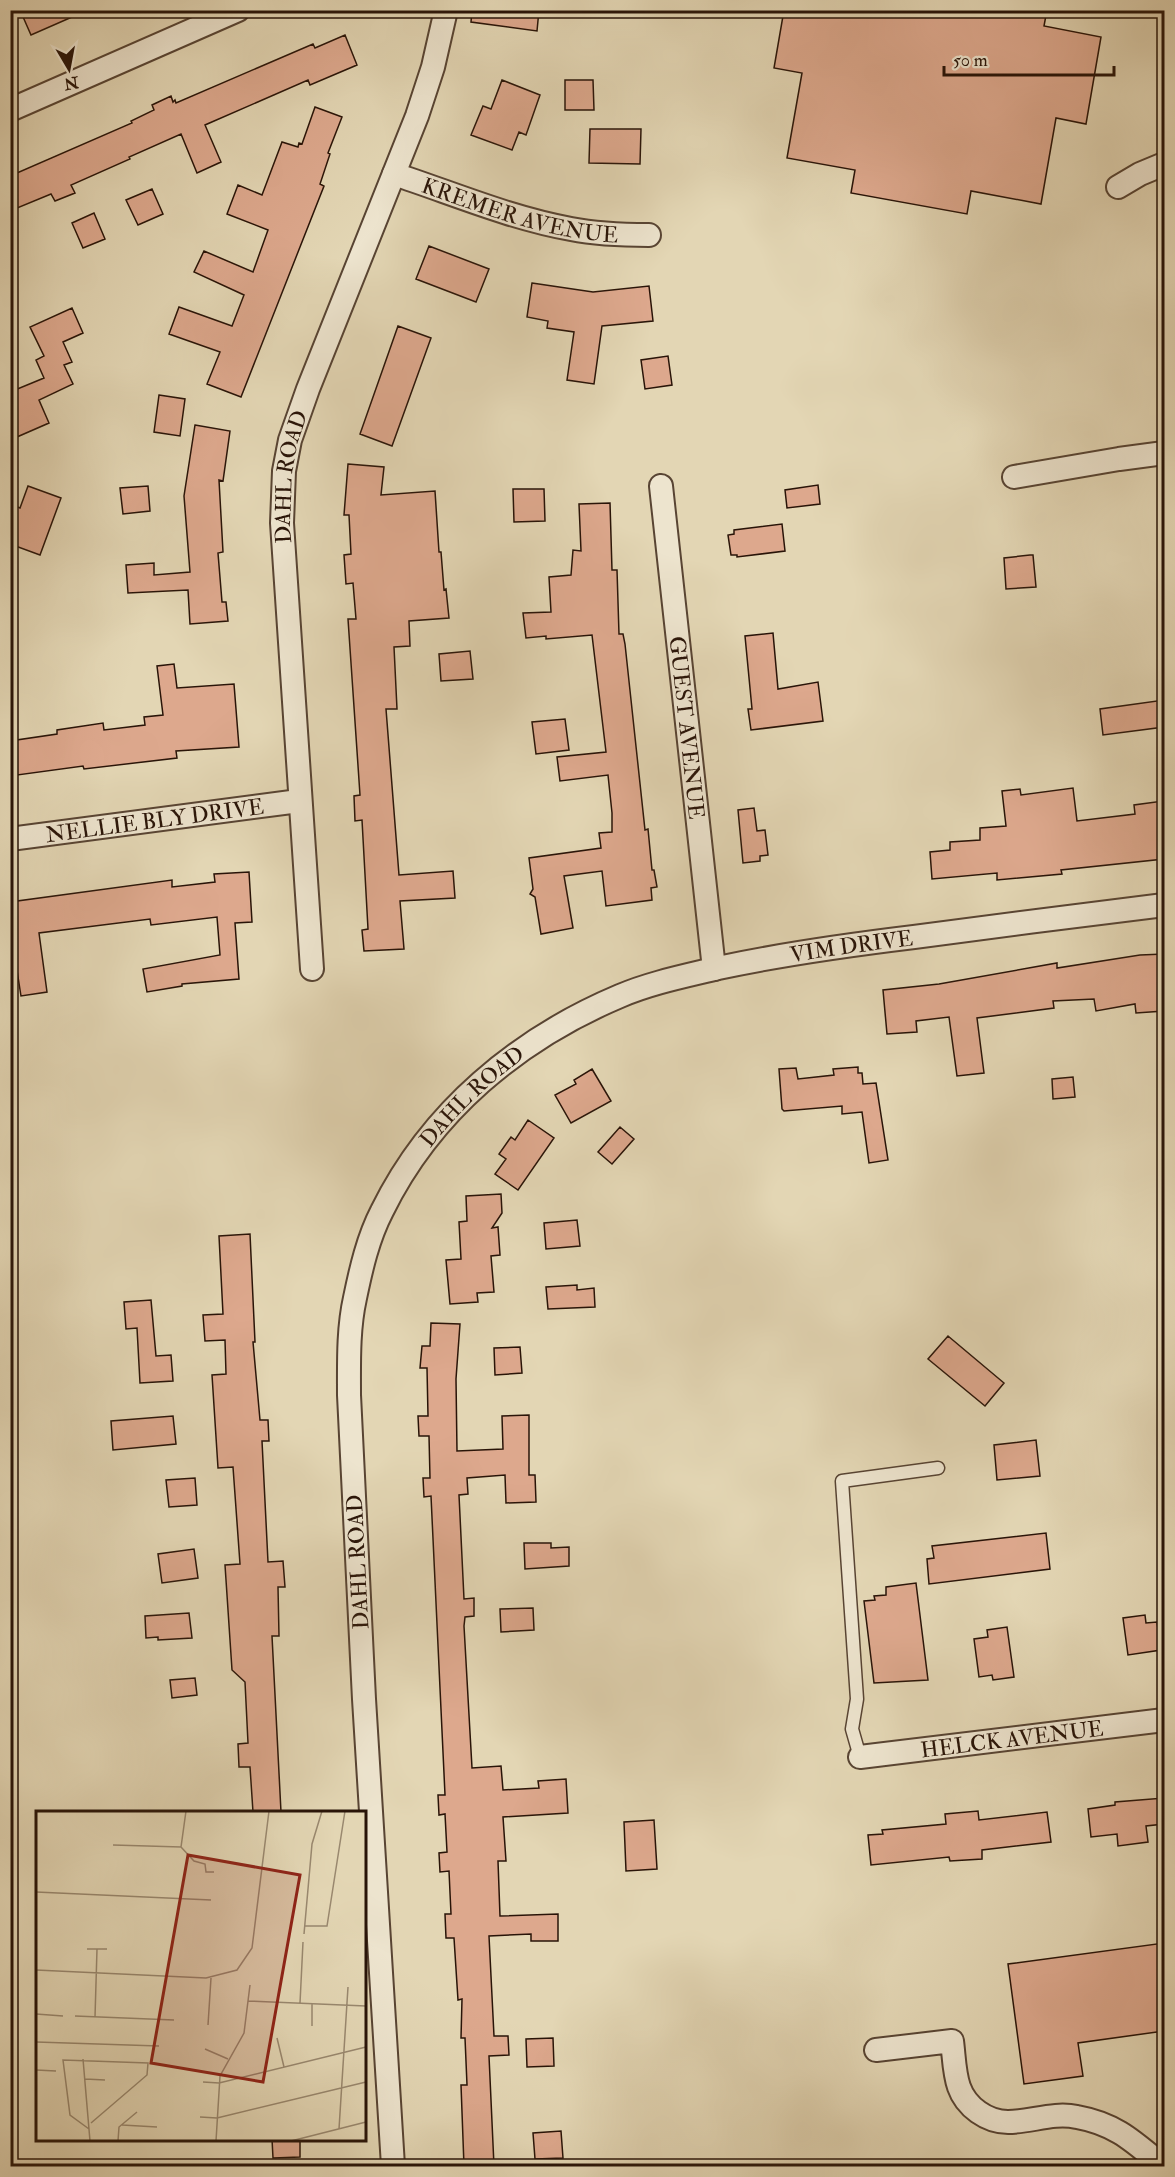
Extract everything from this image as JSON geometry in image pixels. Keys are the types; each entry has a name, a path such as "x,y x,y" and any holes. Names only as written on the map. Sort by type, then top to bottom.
{"street":[{"path":"10,110 238,10"},
{"name":"DAHL ROAD","path":"312,969 282,523 284,471 290,440 308,389 417,116 433,67 446,10"},
{"path":"1118,187 1164,164"},
{"name":"KREMER AVENUE","path":"394,174 539,222 602,233 649,235"},
{"path":"1014,477 1164,453"},
{"name":"GUEST AVENUE","path":"662,486 714,969"},
{"name":"NELLIE BLY DRIVE","path":"10,839 299,801"},
{"name":"VIM DRIVE","path":"550,1032 621,996 691,974 759,959 845,945 1164,905"},
{"name":"DAHL ROAD","path":"393,2166 364,1698 349,1395 354,1301 364,1259 380,1213 412,1158 433,1130 468,1093 513,1054 550,1032"},
{"name":"HELCK AVENUE","path":"860,1756 1164,1720"},
{"path":"876,2050 952,2041 959,2086 965,2099 976,2112 991,2119 1008,2122 1047,2116 1074,2116 1100,2122 1124,2134 1163,2166"}],"lane":[{"path":"860,1756 852,1729 856,1699 842,1482 938,1468"}],"building":[{"path":"20,10 88,10 31,35"},
{"path":"472,10 539,10 537,31 471,22"},
{"path":"784,10 1047,10 1044,26 1101,37 1086,124 1056,118 1041,204 971,191 967,214 851,193 855,170 787,158 802,73 774,68"},
{"path":"345,35 357,65 310,85 308,80 205,125 221,162 197,173 181,134 71,185 75,193 55,201 51,194 10,211 10,176 132,123 131,121 154,110 152,105 171,96 173,102 175,100 176,103 313,44 315,48"},
{"path":"502,80 540,95 526,135 519,132 512,150 471,135 483,106 491,109"},
{"path":"565,80 593,80 594,110 565,110"},
{"path":"315,107 342,117 328,153 330,154 320,184 324,186 241,397 207,384 220,352 169,334 179,307 232,326 244,295 194,272 204,251 253,272 268,230 227,214 238,185 262,195 282,142 298,147 299,143 302,144"},
{"path":"590,129 641,129 640,164 589,163"},
{"path":"152,189 163,214 138,225 126,200"},
{"path":"94,213 105,239 83,248 72,223"},
{"path":"429,246 489,269 476,302 416,279"},
{"path":"532,283 593,292 649,286 653,321 602,326 594,384 567,380 574,332 547,328 548,321 527,317"},
{"path":"72,308 83,333 63,342 72,362 64,365 73,384 39,400 49,423 10,440 10,392 44,378 36,360 44,356 30,327"},
{"path":"398,326 431,338 392,446 360,434"},
{"path":"668,356 672,385 645,389 641,360"},
{"path":"159,395 185,399 180,436 154,432"},
{"path":"195,425 230,431 223,481 219,480 223,552 218,553 222,602 226,602 228,621 190,624 188,590 128,593 126,565 154,563 154,575 190,572 184,496"},
{"path":"348,464 384,467 381,495 435,491 439,552 441,552 449,618 409,621 410,646 394,647 397,709 386,709 399,875 453,871 455,898 400,901 404,949 364,951 362,930 368,929 362,820 355,821 354,796 360,795 348,619 356,619 353,583 346,584 344,555 351,554 349,515 344,515"},
{"path":"818,485 820,504 787,508 785,490"},
{"path":"28,486 61,498 40,555 10,544 10,504 20,508"},
{"path":"148,486 150,511 123,514 120,488"},
{"path":"513,489 544,489 545,521 514,522"},
{"path":"610,503 612,570 617,570 619,634 623,634 625,644 645,830 648,829 652,870 654,870 657,887 651,888 652,900 606,906 602,871 564,876 573,928 541,934 535,897 530,894 533,889 529,858 601,848 599,833 612,832 612,813 608,775 560,781 557,757 606,752 592,635 546,639 546,636 526,638 523,613 551,612 549,577 571,575 573,550 581,551 579,504"},
{"path":"782,524 785,551 737,557 737,555 731,555 728,535 734,534 734,530"},
{"path":"1033,555 1036,587 1006,589 1004,558"},
{"path":"773,633 778,689 818,682 823,721 751,730 748,709 752,709 745,636"},
{"path":"470,651 473,679 441,681 439,654"},
{"path":"174,664 177,688 234,684 239,747 176,751 177,758 84,769 83,766 10,776 10,741 57,734 57,730 103,723 104,730 145,725 144,717 163,715 157,666"},
{"path":"1164,700 1164,727 1103,735 1100,709"},
{"path":"565,719 569,750 536,754 532,722"},
{"path":"1073,788 1077,821 1135,814 1134,805 1163,801 1164,859 1061,870 1062,874 997,880 997,873 932,879 930,852 950,850 950,842 980,840 980,828 1006,826 1002,791 1020,789 1021,795"},
{"path":"754,808 757,831 765,830 768,855 760,856 760,861 743,863 738,810"},
{"path":"249,872 252,922 235,923 239,979 182,984 182,986 147,992 143,969 220,955 217,917 151,925 150,919 39,933 47,992 21,996 13,945 10,945 10,902 172,880 172,887 215,882 214,874"},
{"path":"1164,954 1164,1011 1136,1013 1135,1004 1096,1011 1094,999 1053,1001 1054,1008 977,1018 984,1073 957,1076 949,1017 916,1021 917,1032 887,1034 883,990 939,984 1057,963 1057,968 1140,955"},
{"path":"858,1067 858,1073 862,1073 863,1084 876,1083 888,1160 869,1163 862,1112 842,1114 842,1106 784,1111 782,1109 779,1069 796,1068 798,1079 834,1075 833,1069"},
{"path":"592,1069 611,1101 571,1123 555,1095 576,1084 574,1080"},
{"path":"1073,1077 1075,1097 1053,1099 1052,1079"},
{"path":"528,1120 554,1138 518,1190 495,1174 506,1159 499,1154 511,1137 515,1140"},
{"path":"620,1127 634,1139 612,1164 598,1152"},
{"path":"501,1194 502,1213 492,1228 498,1227 500,1255 491,1256 494,1292 477,1293 478,1302 450,1304 446,1260 461,1259 459,1222 467,1221 466,1196"},
{"path":"577,1220 580,1246 546,1249 544,1223"},
{"path":"250,1234 255,1342 253,1342 260,1420 268,1420 269,1441 262,1441 268,1562 283,1561 285,1587 278,1587 279,1636 272,1636 281,1811 253,1811 250,1767 239,1767 238,1744 248,1743 245,1682 232,1670 225,1565 240,1564 233,1467 218,1468 212,1375 226,1374 225,1340 205,1341 203,1315 223,1314 219,1236"},
{"path":"577,1285 577,1290 594,1288 595,1307 548,1309 546,1287"},
{"path":"151,1300 156,1356 171,1355 173,1381 140,1383 137,1328 126,1329 124,1302"},
{"path":"431,1323 460,1324 456,1379 457,1451 503,1449 502,1416 529,1415 529,1475 535,1475 536,1502 506,1503 505,1475 467,1478 468,1494 459,1495 464,1599 474,1598 474,1616 465,1617 464,1626 472,1768 501,1766 503,1790 539,1788 538,1781 566,1779 568,1813 503,1817 506,1861 498,1861 500,1916 558,1914 558,1941 531,1941 531,1934 489,1936 494,2036 508,2036 509,2055 489,2056 494,2166 464,2166 461,2085 467,2085 465,2038 461,2038 462,1999 458,2000 454,1938 446,1938 445,1914 451,1914 449,1871 440,1872 439,1853 447,1852 445,1814 439,1815 438,1795 445,1795 431,1496 424,1497 423,1478 430,1478 429,1436 419,1436 418,1416 428,1416 427,1368 420,1368 422,1346 430,1346"},
{"path":"948,1336 1004,1383 985,1406 928,1359"},
{"path":"520,1347 522,1373 495,1375 494,1348"},
{"path":"173,1416 176,1444 113,1450 111,1421"},
{"path":"1036,1440 1040,1476 997,1480 994,1445"},
{"path":"195,1478 197,1505 169,1507 166,1480"},
{"path":"1046,1533 1050,1569 929,1584 927,1559 934,1558 932,1546"},
{"path":"524,1543 551,1543 551,1548 569,1547 569,1566 525,1569"},
{"path":"194,1549 198,1578 162,1583 158,1554"},
{"path":"916,1583 928,1680 874,1683 864,1601 875,1600 874,1596 886,1595 886,1587"},
{"path":"533,1608 534,1630 501,1632 500,1609"},
{"path":"189,1613 192,1638 158,1640 158,1637 146,1638 145,1616"},
{"path":"1145,1615 1146,1623 1157,1622 1161,1650 1128,1655 1123,1618"},
{"path":"1007,1627 1014,1677 993,1680 992,1675 979,1677 974,1639 988,1637 987,1630"},
{"path":"195,1678 197,1695 172,1698 170,1680"},
{"path":"1164,1798 1164,1824 1146,1826 1148,1842 1118,1846 1117,1834 1091,1837 1088,1809 1115,1805 1115,1802"},
{"path":"978,1811 979,1820 1047,1812 1051,1842 982,1850 982,1859 950,1861 949,1857 871,1865 868,1835 883,1834 882,1830 946,1824 945,1814"},
{"path":"654,1820 657,1869 626,1871 624,1822"},
{"path":"1164,1943 1164,2031 1078,2043 1083,2076 1024,2084 1008,1964"},
{"path":"553,2038 554,2066 527,2067 526,2039"},
{"path":"561,2131 563,2158 535,2159 533,2133"},
{"path":"272,2141 300,2141 300,2157 273,2158"}]}
